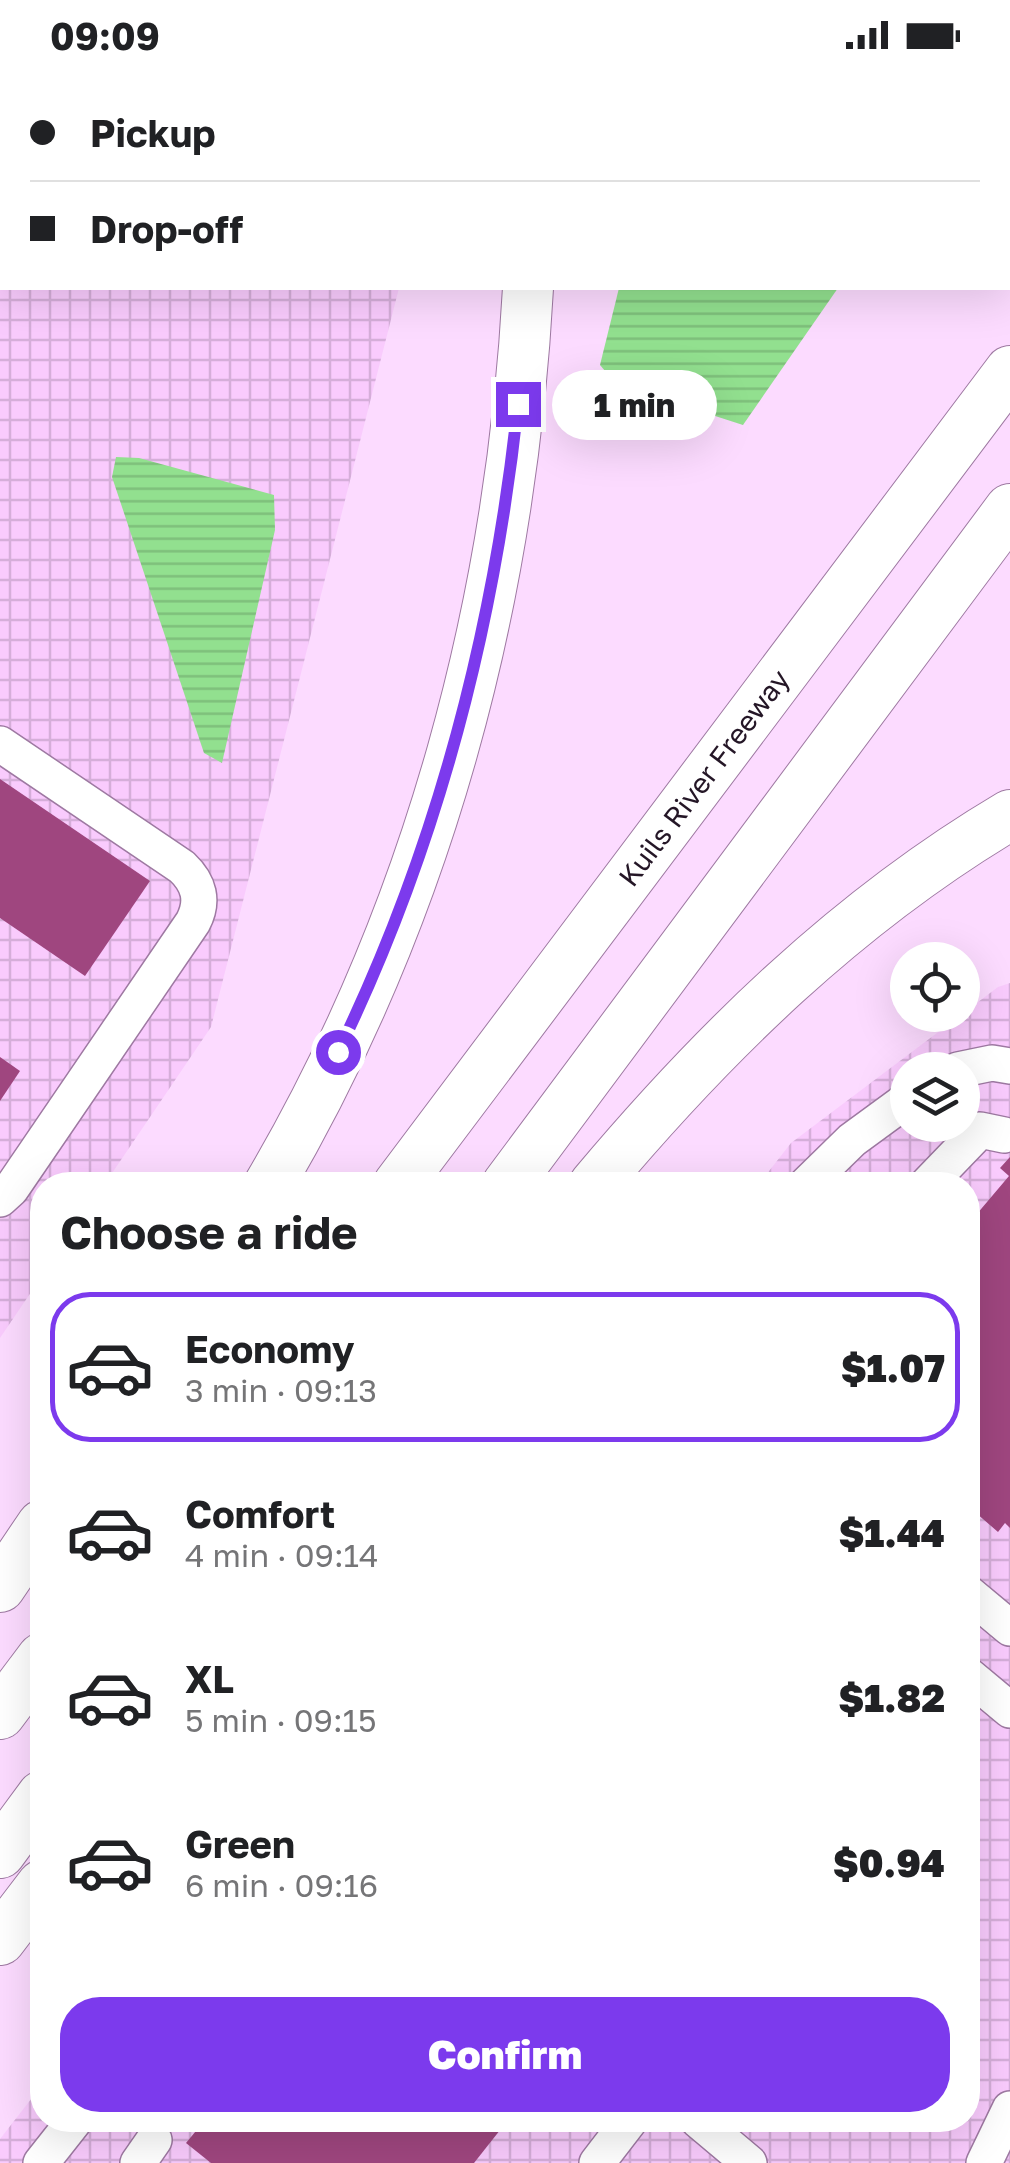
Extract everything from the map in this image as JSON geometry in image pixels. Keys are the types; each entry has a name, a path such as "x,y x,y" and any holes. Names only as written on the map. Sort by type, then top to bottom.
{"highway":[{"path":"275,1172 331,1068 391,936 461,726 507,510 528,290"},
{"name":"Kuils River Freeway","path":"408,1172 1010,371"},
{"path":"517,1172 1010,509"},
{"path":"605,1172 722,1038 843,932 931,866 1010,815"},
{"path":"0,1587 30,1543"},
{"path":"0,1714 30,1674"},
{"path":"0,1852 30,1812"},
{"path":"0,1940 30,1901"}],"street":[{"path":"0,744 182,867 196,882 200,902 193,922 12,1189 0,1200"},
{"path":"980,1065 1010,1066"},
{"path":"819,1172 852,1140 890,1112"},
{"path":"940,1172 980,1130 1004,1135"},
{"path":"980,1604 1010,1628"},
{"path":"980,1685 1010,1710"},
{"path":"984,2163 1010,2109"},
{"path":"41,2163 66,2132"},
{"path":"596,2163 621,2132"},
{"path":"712,2132 749,2163"}],"shaded area":[{"path":"0,290 398,290 211,1027 113,1172 30,1172 30,1294 0,1338"},
{"path":"619,290 837,290 743,425 616,384 600,365"},
{"path":"116,457 139,458 274,495 275,530 222,763 204,753 112,477"},
{"path":"1010,983 1010,2163 0,2163 0,2139 30,2100 30,2132 980,2132 980,1172 768,1172 791,1143 890,1068 890,1142 980,1142 980,1052 912,1052 938,1032 980,1032 980,1001"}],"building":[{"path":"0,779 150,881 85,976 0,918"},
{"path":"0,1057 20,1071 0,1101"},
{"path":"1010,1157 1010,1528 1005,1523 998,1532 980,1516 980,1210 1009,1176 1000,1168"},
{"path":"195,2132 499,2132 474,2163 211,2163 186,2143"}],"route":[{"path":"338,1052 391,936 466,709 507,510 518,404"}]}
